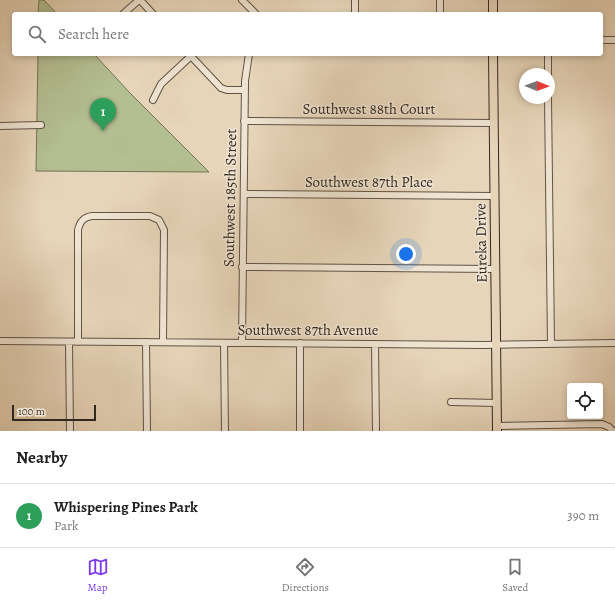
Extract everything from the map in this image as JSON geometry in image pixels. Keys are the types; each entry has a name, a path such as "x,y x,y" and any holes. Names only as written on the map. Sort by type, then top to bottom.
{"main road":[{"path":"493,0 493,12"},
{"name":"Eureka Drive","path":"493,56 497,428"}],"street":[{"path":"125,12 139,0 151,12"},
{"path":"242,0 254,12"},
{"path":"355,0 355,12"},
{"path":"440,0 440,12"},
{"path":"603,40 615,40"},
{"path":"153,100 161,84 189,56"},
{"path":"191,56 221,88 227,90 245,90"},
{"name":"Southwest 185th Street","path":"242,343 244,122 246,72 249,56"},
{"path":"548,56 548,68"},
{"path":"548,104 552,344"},
{"name":"Southwest 88th Court","path":"244,122 494,123"},
{"path":"0,126 41,125"},
{"name":"Southwest 87th Place","path":"244,194 495,196"},
{"path":"78,342 78,230 82,220 92,216 150,216 159,220 164,230 163,342"},
{"path":"242,267 496,269"},
{"name":"Southwest 87th Avenue","path":"0,341 497,345 615,343"},
{"path":"69,342 70,431"},
{"path":"146,342 147,431"},
{"path":"224,343 224,431"},
{"path":"300,343 300,431"},
{"path":"375,344 376,431"},
{"path":"451,402 497,403"},
{"path":"497,428 602,424 609,427 613,431"}],"green space":[{"path":"39,0 44,0 55,12 38,12"},
{"path":"38,56 96,56 129,92 209,172 36,171"}],"place":[{"name":"Whispering Pines Park","path":"103,131"}]}
